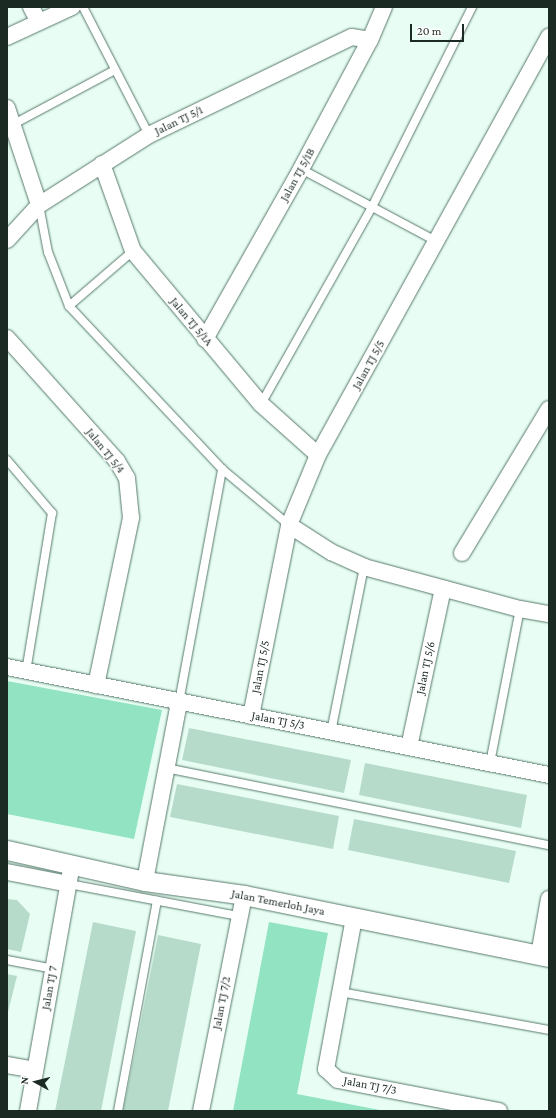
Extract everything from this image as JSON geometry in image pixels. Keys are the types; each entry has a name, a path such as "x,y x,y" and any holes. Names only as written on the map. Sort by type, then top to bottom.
{"street":[{"path":"31,7 39,22"},
{"path":"7,37 72,7"},
{"name":"Jalan TJ 5/1B","path":"205,339 301,169 370,40 384,7"},
{"name":"Jalan TJ 5/1","path":"7,240 39,205 102,164 149,136 352,37 370,40"},
{"name":"Jalan TJ 5/5","path":"251,716 289,525 318,455 438,242 549,37"},
{"path":"7,108 9,126 39,205"},
{"name":"Jalan TJ 5/1A","path":"102,164 133,251 205,339 261,404 318,455"},
{"name":"Jalan TJ 5/4","path":"7,338 117,461 127,478 131,518 96,685"},
{"path":"462,553 547,417"},
{"path":"289,525 320,546 364,567 520,609 549,614"},
{"name":"Jalan TJ 5/6","path":"410,747 443,589"},
{"name":"Jalan TJ 5/3","path":"7,667 549,775"},
{"path":"145,880 179,702"},
{"name":"Jalan Temerloh Jaya","path":"7,850 145,880 244,895 544,956"},
{"name":"Jalan TJ 7","path":"28,1111 72,865"},
{"path":"7,872 69,884"},
{"name":"Jalan TJ 7/2","path":"201,1111 244,895"},
{"path":"544,956 549,899"},
{"name":"Jalan TJ 7/3","path":"354,918 326,1069 338,1080 499,1111"},
{"path":"7,1065 35,1070"}],"lane":[{"path":"83,7 149,136"},
{"path":"261,404 372,207 472,7"},
{"path":"9,126 115,70"},
{"path":"301,169 438,242"},
{"path":"39,205 48,252 69,306 222,469 289,525"},
{"path":"69,306 133,251"},
{"path":"7,460 52,513 26,671"},
{"path":"179,702 222,469"},
{"path":"331,732 364,567"},
{"path":"490,763 520,609"},
{"path":"166,768 549,845"},
{"path":"69,884 239,916"},
{"path":"118,1111 157,901"},
{"path":"7,960 54,969"},
{"path":"340,992 549,1030"}],"green space":[{"path":"7,681 162,710 134,839 7,814"},
{"path":"269,922 328,933 297,1094 385,1111 233,1111"}],"building":[{"path":"189,728 351,760 344,793 182,760"},
{"path":"365,763 527,795 521,828 359,795"},
{"path":"177,784 339,816 333,849 170,817"},
{"path":"354,819 516,851 509,883 348,850"},
{"path":"7,899 17,900 30,914 21,952 7,949"},
{"path":"93,922 136,931 101,1111 55,1111"},
{"path":"158,935 201,944 168,1111 123,1111"},
{"path":"7,974 17,976 7,1016"}]}
